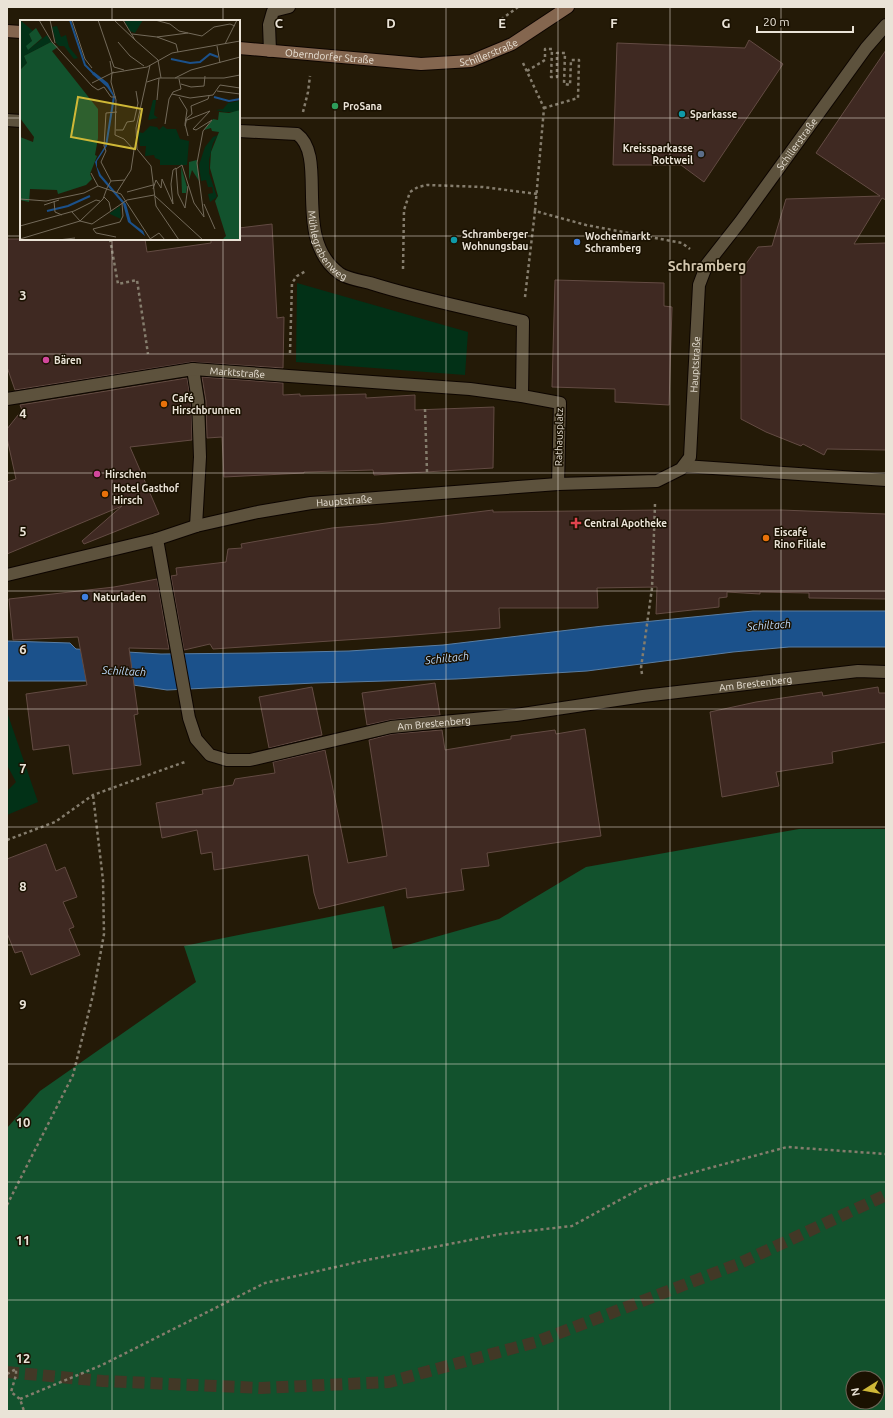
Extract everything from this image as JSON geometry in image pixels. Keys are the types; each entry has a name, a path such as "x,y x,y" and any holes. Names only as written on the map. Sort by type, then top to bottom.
{"main road":[{"name":"Schillerstraße","path":"421,64 470,61 512,44 568,7"},
{"path":"7,31 20,32"},
{"name":"Oberndorfer Straße","path":"240,48 421,64"}],"street":[{"path":"270,51 269,25 273,11 288,7"},
{"name":"Schillerstraße","path":"707,264 740,222 866,48 886,25"},
{"path":"7,120 20,121"},
{"name":"Mühlegrabenweg","path":"240,132 296,134 303,139 310,154 314,232 325,259 340,274 402,293 523,321"},
{"name":"Hauptstraße","path":"7,575 156,539 196,526 258,512 311,503 558,484 658,481 684,466 690,458 699,285 707,264"},
{"path":"522,396 523,321"},
{"path":"194,369 198,400 200,457 196,526"},
{"name":"Marktstraße","path":"7,399 194,369 470,389"},
{"name":"Rathausplatz","path":"470,389 560,403 558,484"},
{"path":"684,466 886,480"},
{"path":"156,539 189,718 196,739 210,755"},
{"name":"Am Brestenberg","path":"210,755 227,760 250,760 390,727 516,715 643,696 858,671 886,672"}],"path":[{"path":"523,321 526,278 537,194 544,108 527,71 545,60 545,49 552,49 551,77 557,77 557,53 565,53 564,84 570,85 571,60 579,60 578,98 544,108"},
{"path":"402,293 404,210 410,192 418,187 428,186 483,187 537,194"},
{"path":"535,210 586,224 682,243 707,264"},
{"path":"110,240 118,284 137,280 151,375"},
{"path":"290,376 292,283 297,276 325,259"},
{"path":"424,386 427,494"},
{"path":"641,668 652,588 654,510 658,481"},
{"path":"7,840 55,822 93,795 162,770 210,755"},
{"path":"7,1206 73,1076 93,995 104,934 103,880 93,795"},
{"path":"20,1399 102,1364 265,1283 367,1260 501,1234 572,1226 647,1185 788,1147 886,1154"},
{"path":"7,1374 16,1369 16,1375 11,1392 20,1399 24,1411"}],"green space":[{"path":"297,283 468,332 465,375 296,362"},
{"path":"7,712 38,802 7,815 7,791 16,782 7,765"},
{"path":"799,829 886,829 886,1411 7,1411 7,1128 40,1091 196,982 184,946 384,906 393,949 499,919 586,867"}],"water":[{"name":"Schiltach","path":"753,611 886,611 886,647 789,647 733,652 587,671 456,679 315,683 167,690 106,681 7,681 7,641 70,643 76,649 161,654 349,651 443,645 603,626"}],"building":[{"name":"Sparkasse","path":"749,40 783,64 704,182 681,165 613,165 617,43 745,48"},
{"path":"886,50 886,200 882,198 854,244 886,243 886,450 827,449 824,455 803,444 801,446 766,432 741,419 741,271 758,247 772,246 786,199 880,196 816,153"},
{"path":"272,224 277,318 284,317 283,368 192,362 15,390 7,367 7,239 145,240 147,252 211,243 211,240 240,240 240,228"},
{"path":"555,280 664,283 664,306 672,307 669,405 615,402 615,389 552,387"},
{"path":"202,377 283,383 283,395 300,394 300,396 366,394 366,398 415,395 415,410 494,407 493,468 374,475 373,470 304,472 224,477 222,437 207,438 206,401"},
{"path":"187,378 191,402 192,440 130,447 159,514 84,544 82,541 122,506 7,554 7,482 16,479 7,438 7,429 22,410 20,405"},
{"path":"493,510 493,512 781,510 886,514 886,599 809,598 809,593 760,592 760,594 727,592 727,597 719,598 719,607 656,614 657,587 597,588 598,608 499,608 500,628 213,649 210,644 184,650 171,576 177,575 176,568 226,562 228,549 242,548 241,544 332,528"},
{"path":"157,579 169,649 129,648 138,714 134,715 141,765 73,774 69,745 33,750 26,694 87,685 78,637 13,640 9,599 114,587"},
{"path":"435,683 440,715 390,720 367,725 362,693"},
{"path":"312,687 322,735 269,748 259,697"},
{"path":"878,687 879,693 886,693 886,742 832,752 833,763 776,772 779,786 722,797 710,712 756,702 822,692 823,696"},
{"path":"585,729 601,836 487,853 489,866 461,869 464,890 407,898 406,888 319,909 314,893 308,855 214,870 212,852 201,854 197,830 162,838 156,803 203,794 202,790 233,785 235,779 275,773 273,762 325,750 348,863 387,856 369,740 392,734 442,730 445,750 511,739 511,736 555,730 556,734"},
{"path":"46,844 56,871 65,867 77,897 63,902 74,927 69,929 80,955 31,975 22,951 15,953 7,933 7,859"}],"tunnel":[{"path":"7,1372 103,1381 261,1388 389,1382 536,1342 738,1264 886,1195"}],"place":[{"name":"ProSana","path":"335,106"},
{"name":"Sparkasse","path":"682,114"},
{"name":"Kreissparkasse Rottweil","path":"701,154"},
{"name":"Schramberger Wohnungsbau","path":"454,240"},
{"name":"Wochenmarkt Schramberg","path":"577,242"},
{"name":"Bären","path":"46,360"},
{"name":"Café Hirschbrunnen","path":"164,404"},
{"name":"Hirschen","path":"97,474"},
{"name":"Hotel Gasthof Hirsch","path":"105,494"},
{"name":"Central Apotheke","path":"576,523"},
{"name":"Eiscafé Rino Filiale","path":"766,538"},
{"name":"Naturladen","path":"85,597"}],"district":[{"name":"Schramberg","path":"707,266"}]}
